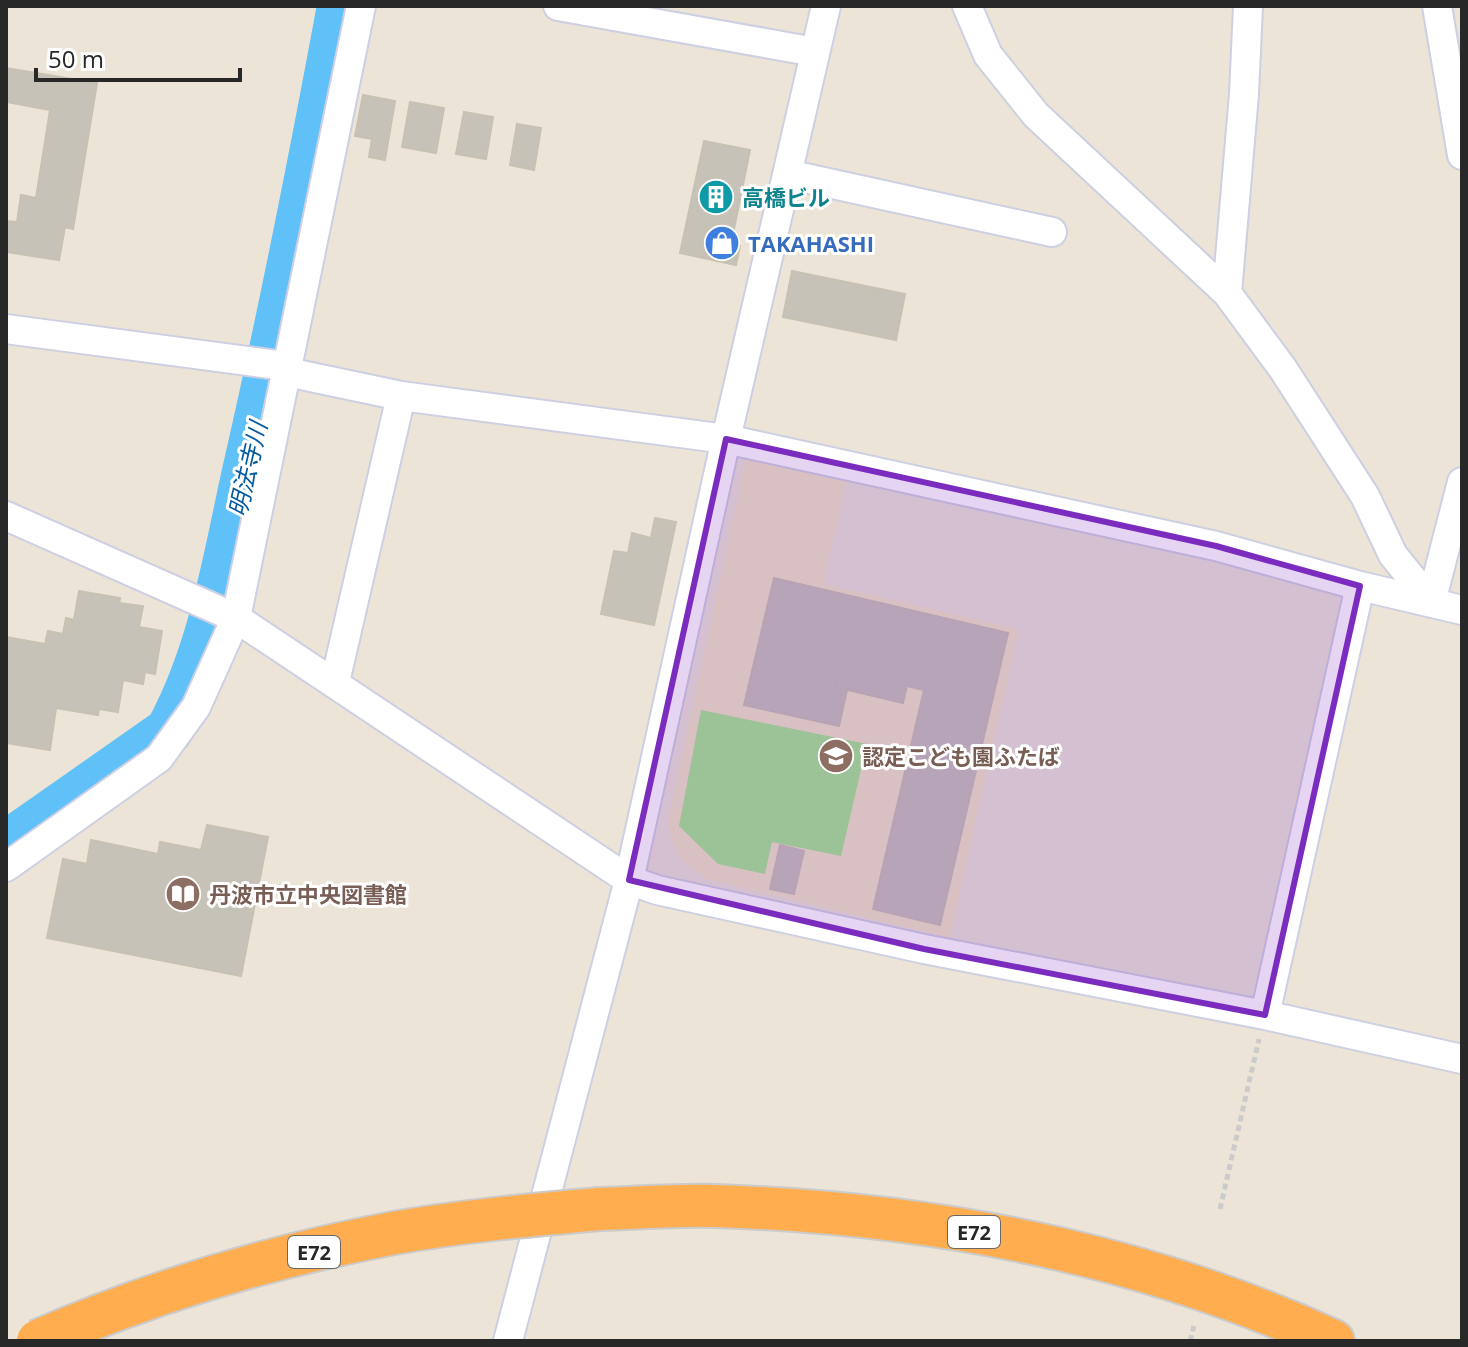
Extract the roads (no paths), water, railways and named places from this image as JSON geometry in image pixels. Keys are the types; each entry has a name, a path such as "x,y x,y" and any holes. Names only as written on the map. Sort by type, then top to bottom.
{"highway":[{"name":"E72","path":"38,1341 157,1295 259,1264 393,1234 497,1218 600,1209 727,1207 828,1212 935,1224 1055,1247 1173,1280 1281,1317 1333,1341"}],"street":[{"path":"6,867 159,758 196,707 222,612 274,366 361,6"},
{"path":"558,6 815,52"},
{"path":"508,1341 629,880 826,6"},
{"path":"967,6 988,55 1036,115 1227,293 1283,369 1357,483 1393,555 1431,602"},
{"path":"1227,293 1244,94 1248,6"},
{"path":"1437,6 1462,155"},
{"path":"787,174 1052,232"},
{"path":"6,329 274,366 401,396 726,439 1216,546 1360,586 1462,610"},
{"path":"335,682 401,396"},
{"path":"1431,602 1462,482"},
{"path":"6,516 222,612 335,682 629,880 657,890 924,949 1265,1015 1462,1059"},
{"path":"1265,1015 1360,586"}],"waterway":[{"name":"明法寺川","path":"6,845 169,731 184,701 207,639 224,574 271,359 341,6"}],"place":[{"name":"高橋ビル","path":"716,197"},
{"name":"TAKAHASHI","path":"722,243"},
{"name":"認定こども園ふたば","path":"836,756"},
{"name":"丹波市立中央図書館","path":"183,894"}]}
